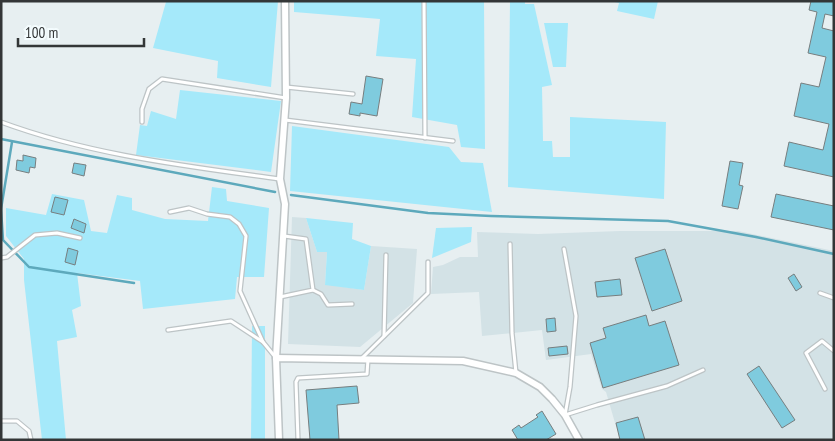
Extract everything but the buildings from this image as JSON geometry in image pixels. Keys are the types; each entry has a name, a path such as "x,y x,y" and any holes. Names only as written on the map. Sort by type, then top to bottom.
{"street":[{"path":"280,440 276,358 285,204 280,179 286,98 285,1"},
{"path":"276,358 462,361 516,373 540,387 565,415 579,440"}],"lane":[{"path":"424,1 425,138"},
{"path":"142,122 142,109 149,89 162,79 286,98"},
{"path":"286,87 353,94"},
{"path":"285,120 452,141"},
{"path":"1,122 33,134 140,159 280,179"},
{"path":"170,212 189,208 206,214 230,217 239,224 246,236 240,291 263,342 276,358"},
{"path":"1,258 7,257 35,235 57,233 80,238"},
{"path":"283,236 306,238 313,290"},
{"path":"510,244 512,333 516,373"},
{"path":"564,248 576,316 570,387 565,415 597,404 667,386 703,370"},
{"path":"384,337 386,255"},
{"path":"298,440 296,382 298,378 367,374 364,359 428,293 428,262"},
{"path":"280,297 313,290 321,294 328,305 352,304"},
{"path":"820,293 834,298"},
{"path":"168,330 231,321 263,342"},
{"path":"825,389 806,353 822,341 834,351"},
{"path":"1,421 17,421 29,431 31,440"}],"shaded area":[{"path":"162,1 278,1 271,87 217,78 218,61 153,48 166,2"},
{"path":"294,1 484,1 485,149 461,147 457,125 412,117 416,59 376,56 380,19 294,12"},
{"path":"510,1 525,1 525,4 534,4 552,85 542,87 543,141 552,141 553,157 570,157 570,117 666,122 664,199 508,187"},
{"path":"610,1 658,1 654,19 617,11 619,3"},
{"path":"544,23 568,23 566,67 553,67"},
{"path":"180,90 281,101 271,172 136,155 140,125 147,126 151,111 176,119"},
{"path":"292,126 449,147 461,162 483,163 492,212 290,191"},
{"path":"212,187 226,189 227,201 269,208 264,277 237,277 235,299 143,309 140,281 77,273 81,306 72,310 77,337 57,341 66,440 42,440 24,280 24,259 6,236 6,208 46,215 52,194 84,200 91,231 107,233 117,195 132,198 132,210 165,219 208,221"},
{"path":"292,217 306,218 317,252 327,252 325,284 364,290 371,246 417,249 413,303 360,347 288,344"},
{"path":"306,218 353,223 352,239 371,246 364,290 325,285 327,252 317,252"},
{"path":"472,227 471,242 432,258 436,228"},
{"path":"620,231 738,231 834,251 834,440 620,440 606,392 602,389 591,354 546,360 542,330 482,336 479,292 431,294 433,267 443,265 460,257 478,257 477,232 538,234"},
{"path":"252,326 265,326 265,440 251,440"}],"waterway":[{"path":"1,139 275,192"},
{"path":"1,209 12,142"},
{"path":"291,195 428,213 668,221 834,254"},
{"path":"1,209 3,240 29,267 134,283"}]}
